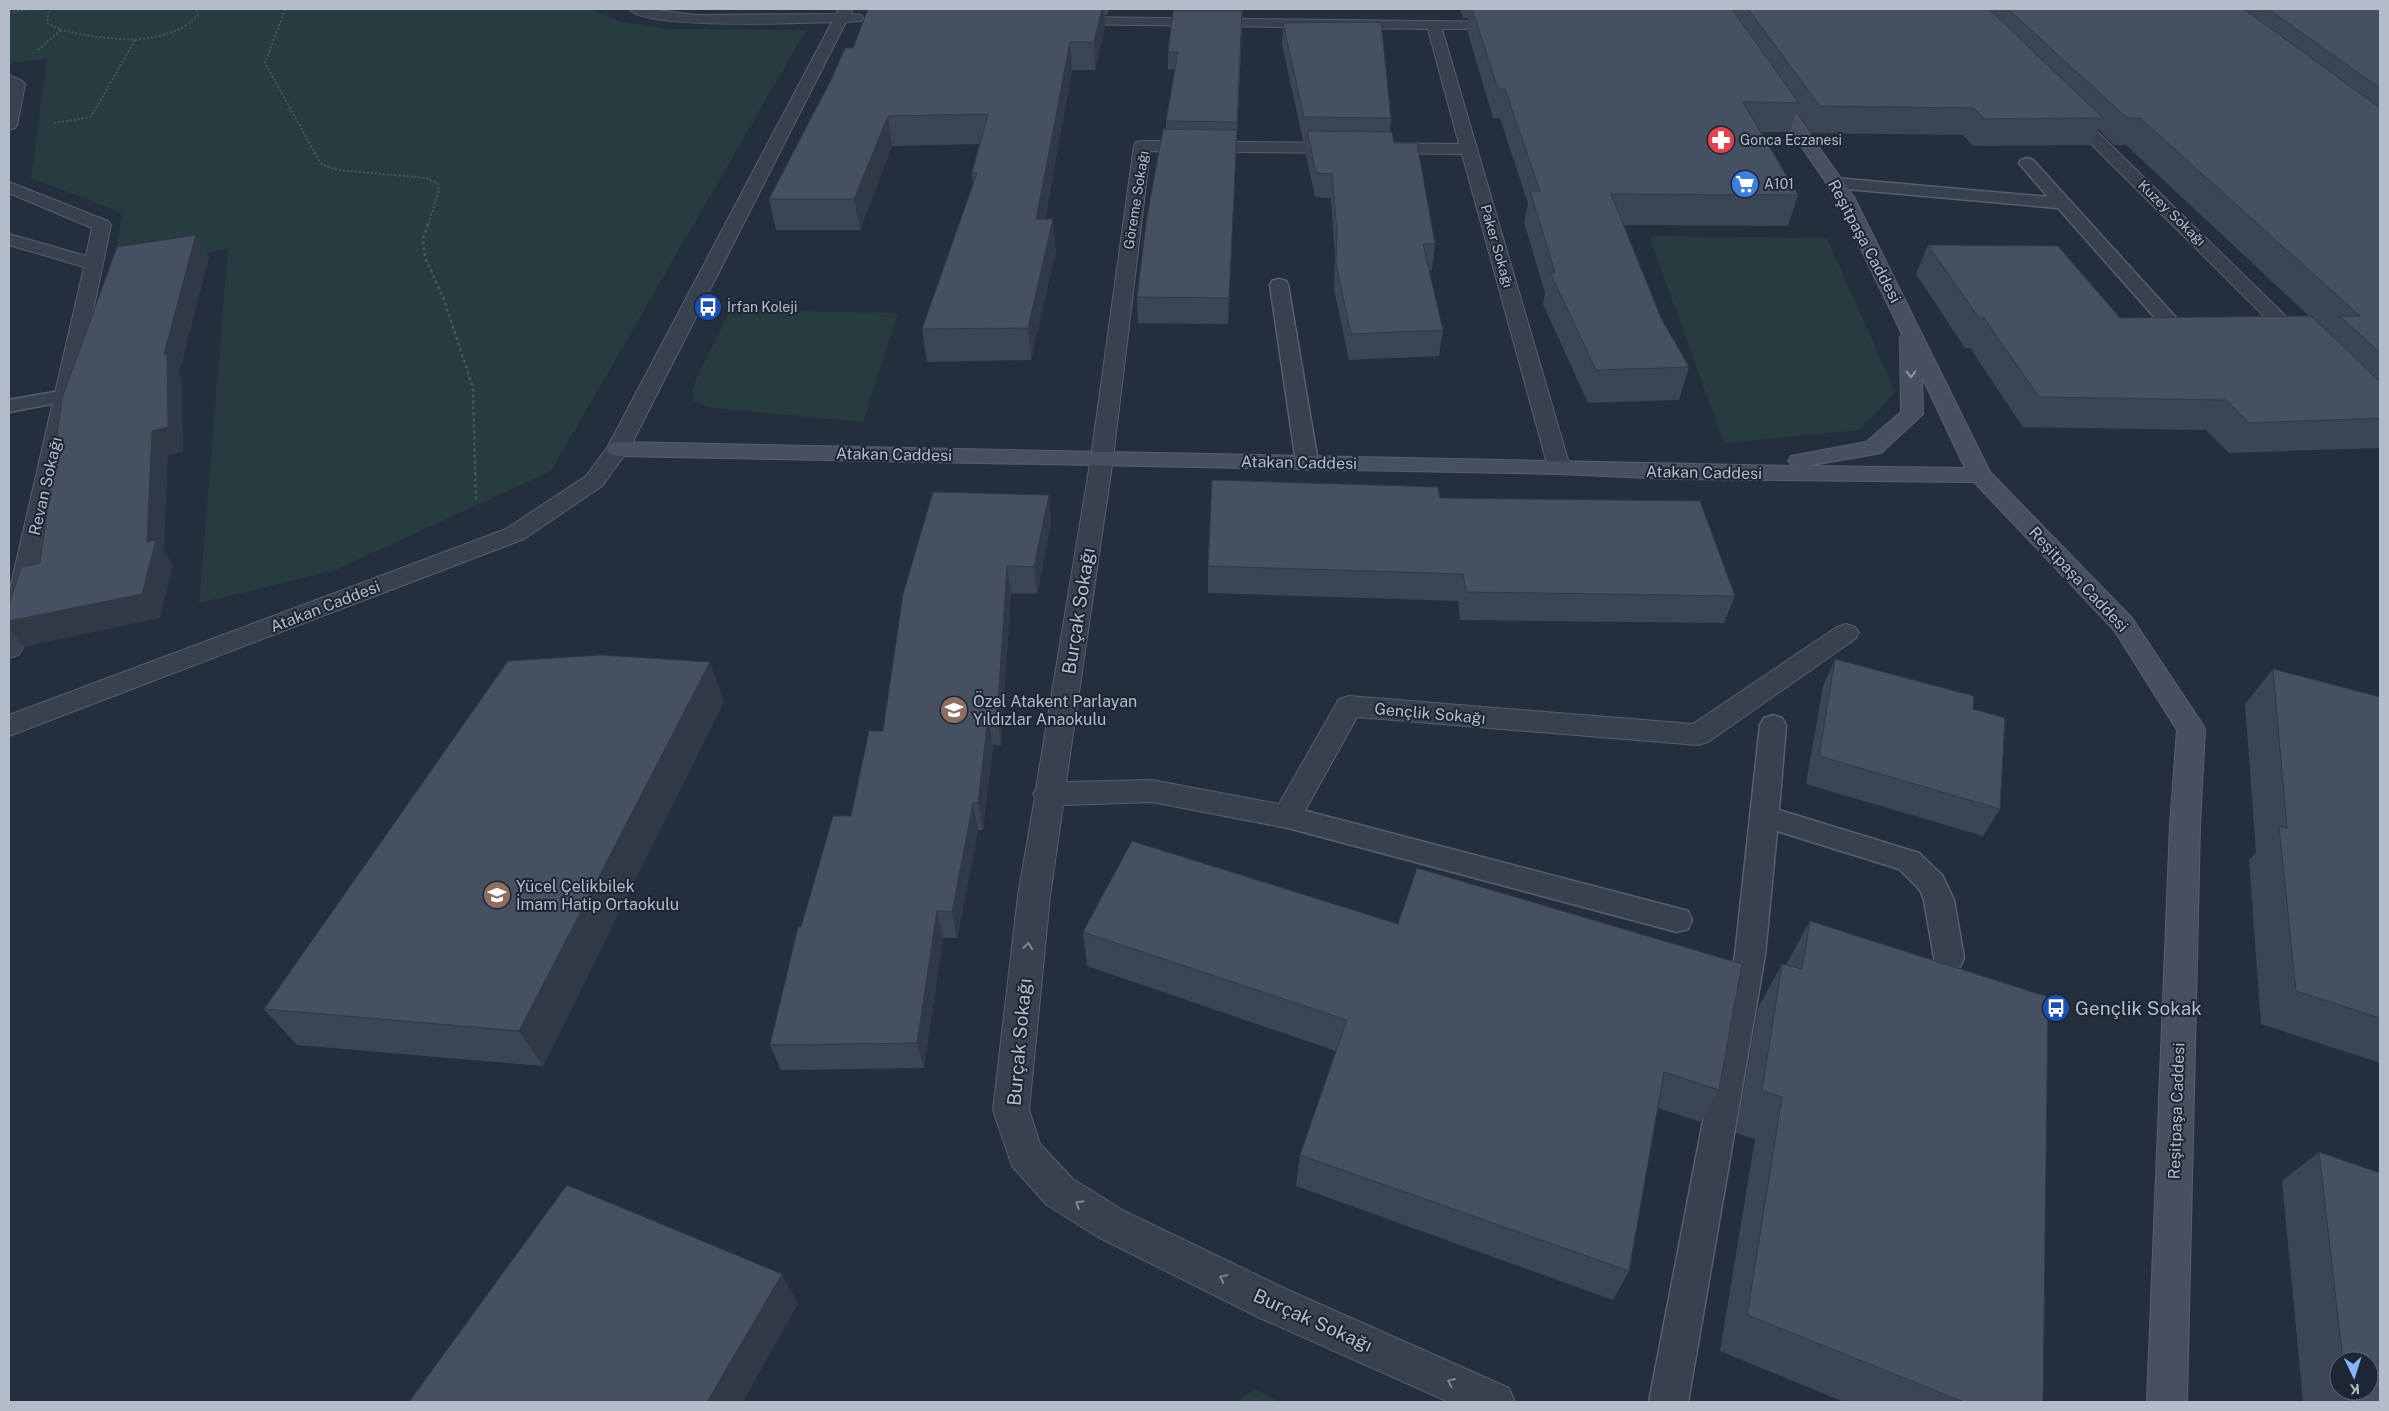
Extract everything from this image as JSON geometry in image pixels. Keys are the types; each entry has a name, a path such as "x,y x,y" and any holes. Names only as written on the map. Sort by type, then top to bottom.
{"street":[{"path":"636,9 650,14 695,19 844,14 871,18"},
{"path":"1393,9 1397,24"},
{"name":"Atakan Caddesi","path":"9,726 515,534 594,481 618,449 844,14"},
{"path":"1050,20 1522,25"},
{"name":"Paker Sokağı","path":"1434,25 1559,467"},
{"name":"Reşitpaşa Caddesi","path":"1761,76 1845,196 1980,475 2123,624 2191,730 2185,825 2167,1402"},
{"path":"9,80 17,84 9,125"},
{"name":"Kuzey Sokağı","path":"2054,98 2314,355"},
{"name":"Göreme Sokağı","path":"1102,458 1142,146 1469,149"},
{"name":"Revan Sokağı","path":"9,187 102,226 9,649"},
{"path":"9,239 94,264"},
{"path":"1673,472 1797,461 1874,448 1912,414 1909,326"},
{"name":"Atakan Caddesi","path":"618,449 1559,467 1673,472 1980,475"},
{"name":"Burçak Sokağı","path":"1102,458 1048,794 1034,896 1011,1110 1025,1154 1060,1192 1112,1224 1274,1304 1495,1402"},
{"name":"Gençlik Sokağı","path":"1287,817 1350,706 1698,735 1846,633"},
{"path":"1048,794 1152,791 1287,817"}],"lane":[{"path":"2027,163 2172,325"},
{"path":"1835,183 2062,203"},
{"path":"1279,285 1307,462"},
{"path":"9,406 65,396"},
{"path":"1668,1402 1750,955 1773,725"},
{"path":"1764,816 1910,861 1932,882 1939,900 1948,958"},
{"path":"1287,817 1677,920"}],"path":[{"path":"9,13 29,9"},
{"path":"49,9 47,23 61,30 96,37 135,40 168,34 191,25 198,14 197,9"},
{"path":"285,9 265,62 320,164 337,170 426,178 437,183 439,190 423,239 426,257 444,300 473,388 476,505 505,538"},
{"path":"31,55 61,30"},
{"path":"54,123 90,117 135,40"}],"green space":[{"path":"9,9 590,9 621,22 669,29 806,30 551,471 333,571 199,603 228,249 113,269 122,213 31,178 47,59 9,63"},
{"path":"1649,236 1827,238 1895,392 1860,430 1724,443"},
{"path":"730,310 898,313 863,422 713,408 694,401 692,389"},
{"path":"1255,1389 1281,1402 1236,1402"}],"building":[{"path":"868,9 1102,9 1094,42 1070,42 1036,219 1053,219 1028,328 922,329 977,173 972,173 988,114 888,116 854,199 769,199 833,76 845,48 853,48"},
{"path":"1472,9 1732,9 1799,103 1743,102 1798,195 1611,194 1661,318 1689,367 1596,370 1550,272 1555,272 1530,191 1540,191 1505,89 1498,89"},
{"path":"1748,9 1989,9 2103,118 1984,119 1974,108 1820,106"},
{"path":"2008,9 2244,9 2380,108 2380,353 2340,316 2360,316 2140,118 2127,118"},
{"path":"2268,9 2380,9 2380,88"},
{"path":"1173,11 1242,11 1237,122 1166,121 1178,52 1168,52"},
{"path":"1381,22 1391,118 1304,117 1283,23"},
{"path":"1163,129 1237,130 1229,298 1137,297 1146,223"},
{"path":"1307,131 1392,132 1394,143 1417,143 1435,244 1423,244 1443,330 1351,334 1336,264 1337,231 1332,174 1316,173"},
{"path":"196,235 164,354 167,354 168,427 152,431 147,542 156,540 142,594 9,621 9,605 21,567 40,563 62,398 117,247"},
{"path":"1928,245 2058,246 2120,318 2311,316 2380,382 2380,418 2249,423 2226,400 2039,397 1984,318 1979,318"},
{"path":"1212,480 1438,487 1440,498 1700,501 1735,596 1466,592 1463,574 1208,566"},
{"path":"933,492 1049,495 1034,567 1007,566 997,718 988,718 978,803 973,803 952,912 937,911 917,1043 770,1045 798,927 801,927 833,816 851,816 869,731 883,731 903,594"},
{"name":"Yücel Çelikbilek İmam Hatip Ortaokulu","path":"600,655 710,662 519,1031 264,1009 508,661"},
{"path":"1835,659 1974,696 1973,709 2005,718 2000,809 1819,756"},
{"path":"2273,669 2380,697 2380,1018 2296,991 2279,826 2287,828"},
{"path":"1132,841 1398,924 1417,868 1742,964 1719,1090 1664,1072 1629,1271 1300,1155 1347,1020 1083,932"},
{"path":"1810,921 2048,997 2043,1402 1964,1402 1747,1315 1782,1097 1762,1091 1782,964 1802,969"},
{"path":"2319,1152 2380,1173 2380,1402 2348,1401 2379,1401 2379,1351 2342,1351"},
{"path":"567,1185 782,1274 707,1402 409,1402"}],"place":[{"name":"Gonca Eczanesi","path":"1721,140"},
{"name":"A101","path":"1745,184"},
{"name":"İrfan Koleji","path":"708,307"},
{"name":"Özel Atakent Parlayan Yıldızlar Anaokulu","path":"954,710"},
{"name":"Yücel Çelikbilek İmam Hatip Ortaokulu","path":"497,895"},
{"name":"Gençlik Sokak","path":"2056,1008"}]}
